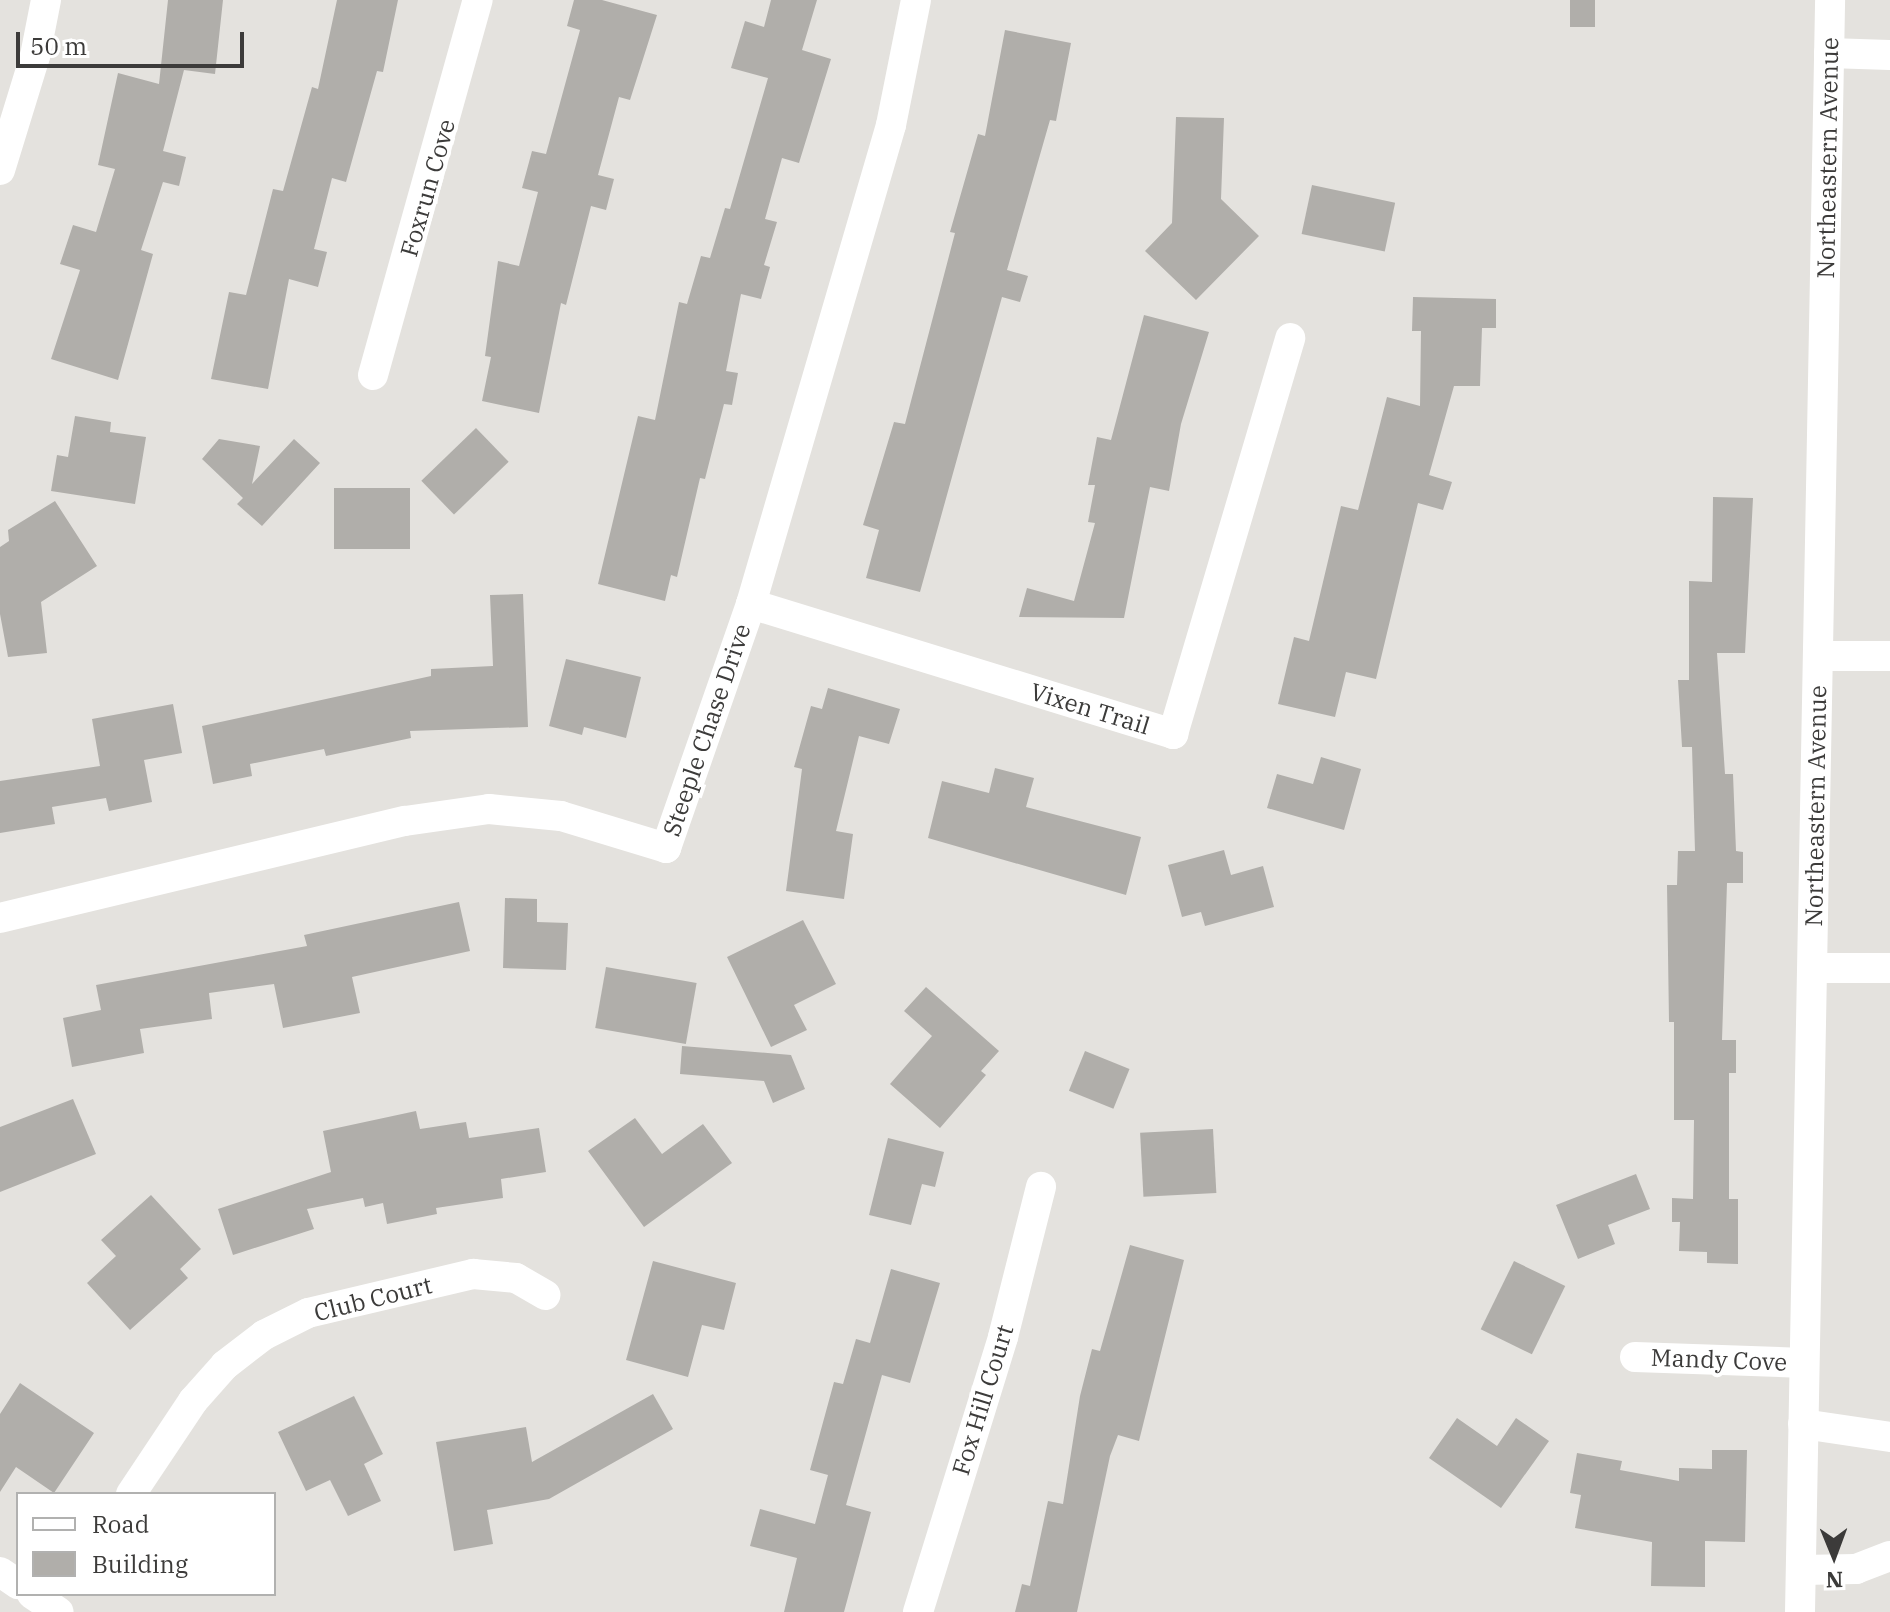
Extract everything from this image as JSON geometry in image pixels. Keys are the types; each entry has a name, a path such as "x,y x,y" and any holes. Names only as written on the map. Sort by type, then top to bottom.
{"street":[{"path":"0,170 35,56 46,0"},
{"name":"Foxrun Cove","path":"373,375 470,43 478,0"},
{"name":"Steeple Chase Drive","path":"0,918 405,821 478,810 561,816 666,848 751,604 891,125 916,0"},
{"name":"Northeastern Avenue","path":"1800,1612 1830,0"},
{"path":"1829,53 1890,55"},
{"name":"Vixen Trail","path":"751,604 1173,734 1290,338"},
{"path":"1820,656 1890,656"},
{"path":"1813,968 1890,968"},
{"name":"Fox Hill Court","path":"918,1612 1003,1337 1041,1187"},
{"name":"Club Court","path":"132,1492 193,1401 225,1365 264,1335 308,1313 473,1274 516,1278 545,1295"},
{"name":"Mandy Cove","path":"1635,1357 1804,1363"},
{"path":"1803,1424 1890,1437"},
{"path":"1801,1570 1856,1569 1890,1556"}],"building":[{"path":"168,0 223,0 215,74 184,70 163,151 186,157 179,186 163,182 141,250 153,254 118,380 51,359 80,270 60,264 73,225 96,232 115,169 98,165 118,73 159,84"},
{"path":"337,0 398,0 383,72 377,71 346,182 332,178 314,249 327,252 318,287 289,279 268,389 211,379 229,292 246,295 273,189 283,191 312,87 318,89"},
{"path":"574,0 602,0 657,15 630,100 619,97 598,175 614,179 606,210 591,206 566,305 561,303 539,413 482,401 491,357 485,356 498,261 519,266 538,192 522,188 532,151 546,154 580,30 567,26"},
{"path":"771,0 817,0 802,50 831,59 799,163 782,158 765,219 777,222 764,265 770,267 761,299 741,294 726,371 738,373 732,405 724,404 705,479 700,478 677,577 671,575 665,601 598,584 638,416 655,420 679,302 687,304 701,256 710,258 725,208 730,209 768,78 731,68 745,21 764,27"},
{"path":"1570,0 1595,0 1595,27 1570,27"},
{"path":"1005,30 1071,43 1056,121 1050,120 1007,270 1028,276 1020,302 1002,297 920,592 866,578 879,530 863,525 894,422 905,424 955,233 950,232 978,134 985,136"},
{"path":"1176,117 1224,118 1221,199 1259,236 1196,300 1145,251 1172,223"},
{"path":"1312,185 1395,203 1385,252 1302,234"},
{"path":"1413,297 1496,299 1496,328 1482,328 1480,386 1454,386 1429,475 1452,482 1443,510 1418,503 1376,679 1346,672 1335,717 1278,704 1294,637 1309,641 1341,506 1358,510 1387,397 1420,406 1421,331 1412,331"},
{"path":"1144,315 1209,332 1181,424 1169,491 1150,487 1124,618 1019,617 1027,588 1074,601 1095,523 1088,522 1095,485 1088,485 1097,437 1111,440"},
{"path":"75,416 111,422 110,432 146,437 135,504 51,491 57,455 68,457"},
{"path":"476,428 509,462 454,515 421,481"},
{"path":"219,439 260,446 252,484 294,439 320,463 262,526 237,504 243,498 202,459"},
{"path":"334,488 410,488 410,549 334,549"},
{"path":"1713,497 1753,498 1745,653 1717,653 1725,774 1733,774 1736,851 1743,852 1743,883 1727,883 1722,1040 1736,1040 1736,1073 1729,1073 1729,1199 1738,1199 1738,1264 1707,1263 1707,1252 1679,1251 1680,1222 1672,1222 1672,1198 1693,1199 1694,1120 1674,1120 1674,1022 1669,1022 1667,885 1677,885 1678,851 1695,851 1692,747 1682,747 1678,680 1689,680 1689,581 1712,582"},
{"path":"55,501 97,566 41,602 47,653 8,657 0,614 0,547 9,541 8,530"},
{"path":"523,594 528,727 410,731 411,738 326,756 324,749 250,764 252,776 213,784 202,726 431,676 431,669 493,666 490,595"},
{"path":"566,659 641,677 626,738 584,727 582,735 549,726"},
{"path":"828,688 900,709 889,744 859,736 836,831 853,834 844,899 786,891 802,769 794,767 811,706 822,709"},
{"path":"173,704 182,753 144,760 152,802 109,811 106,798 52,807 55,824 0,833 0,781 100,766 92,719"},
{"path":"1321,757 1361,769 1344,830 1267,808 1277,774 1313,784"},
{"path":"995,768 1034,778 1026,807 1141,837 1126,895 928,838 942,781 989,793"},
{"path":"1224,850 1231,875 1263,866 1274,907 1205,926 1201,912 1182,917 1168,865"},
{"path":"505,898 537,899 537,922 568,923 566,970 503,968"},
{"path":"459,902 470,951 352,977 360,1013 283,1028 274,984 209,993 212,1019 140,1029 144,1053 72,1067 63,1018 101,1010 96,985 307,946 304,935"},
{"path":"803,920 836,984 794,1005 807,1030 771,1047 727,957"},
{"path":"606,967 697,983 686,1044 595,1028"},
{"path":"926,987 999,1051 981,1071 986,1075 940,1128 890,1084 932,1036 904,1011"},
{"path":"682,1046 791,1055 805,1089 773,1103 764,1081 680,1074"},
{"path":"1085,1051 1130,1069 1113,1109 1069,1091"},
{"path":"73,1099 96,1154 0,1192 0,1127"},
{"path":"416,1111 420,1129 466,1122 469,1138 539,1128 546,1172 501,1179 503,1198 436,1208 437,1214 387,1224 383,1203 365,1207 363,1198 307,1209 314,1229 233,1255 218,1209 331,1172 323,1131"},
{"path":"635,1118 662,1154 703,1124 732,1163 644,1227 588,1151"},
{"path":"1213,1129 1216,1193 1143,1197 1140,1133"},
{"path":"888,1138 944,1152 935,1187 922,1184 911,1225 869,1215"},
{"path":"1636,1174 1650,1209 1608,1225 1615,1244 1578,1259 1556,1205"},
{"path":"151,1195 201,1249 180,1269 188,1278 130,1330 87,1283 116,1256 101,1240"},
{"path":"1130,1245 1184,1260 1139,1441 1118,1435 1110,1456 1077,1612 1015,1612 1022,1584 1030,1586 1048,1501 1063,1504 1080,1396 1092,1349 1100,1351"},
{"path":"653,1261 736,1283 724,1330 702,1325 688,1377 626,1360"},
{"path":"1514,1261 1565,1286 1532,1354 1481,1329"},
{"path":"891,1269 940,1283 910,1383 882,1375 846,1505 871,1512 844,1612 784,1612 797,1558 750,1546 760,1509 815,1524 828,1475 810,1470 834,1382 843,1384 856,1339 870,1343"},
{"path":"20,1383 94,1433 55,1492 16,1467 0,1492 0,1414"},
{"path":"653,1394 673,1429 549,1499 487,1510 493,1544 454,1551 436,1442 526,1427 532,1462"},
{"path":"354,1396 383,1454 364,1464 381,1501 348,1516 330,1480 306,1491 278,1432"},
{"path":"1457,1418 1497,1446 1516,1418 1549,1441 1501,1508 1429,1458"},
{"path":"1712,1450 1747,1450 1745,1542 1705,1541 1705,1587 1651,1586 1652,1542 1575,1528 1581,1495 1570,1493 1577,1453 1622,1461 1620,1470 1679,1481 1679,1468 1712,1469"}]}
